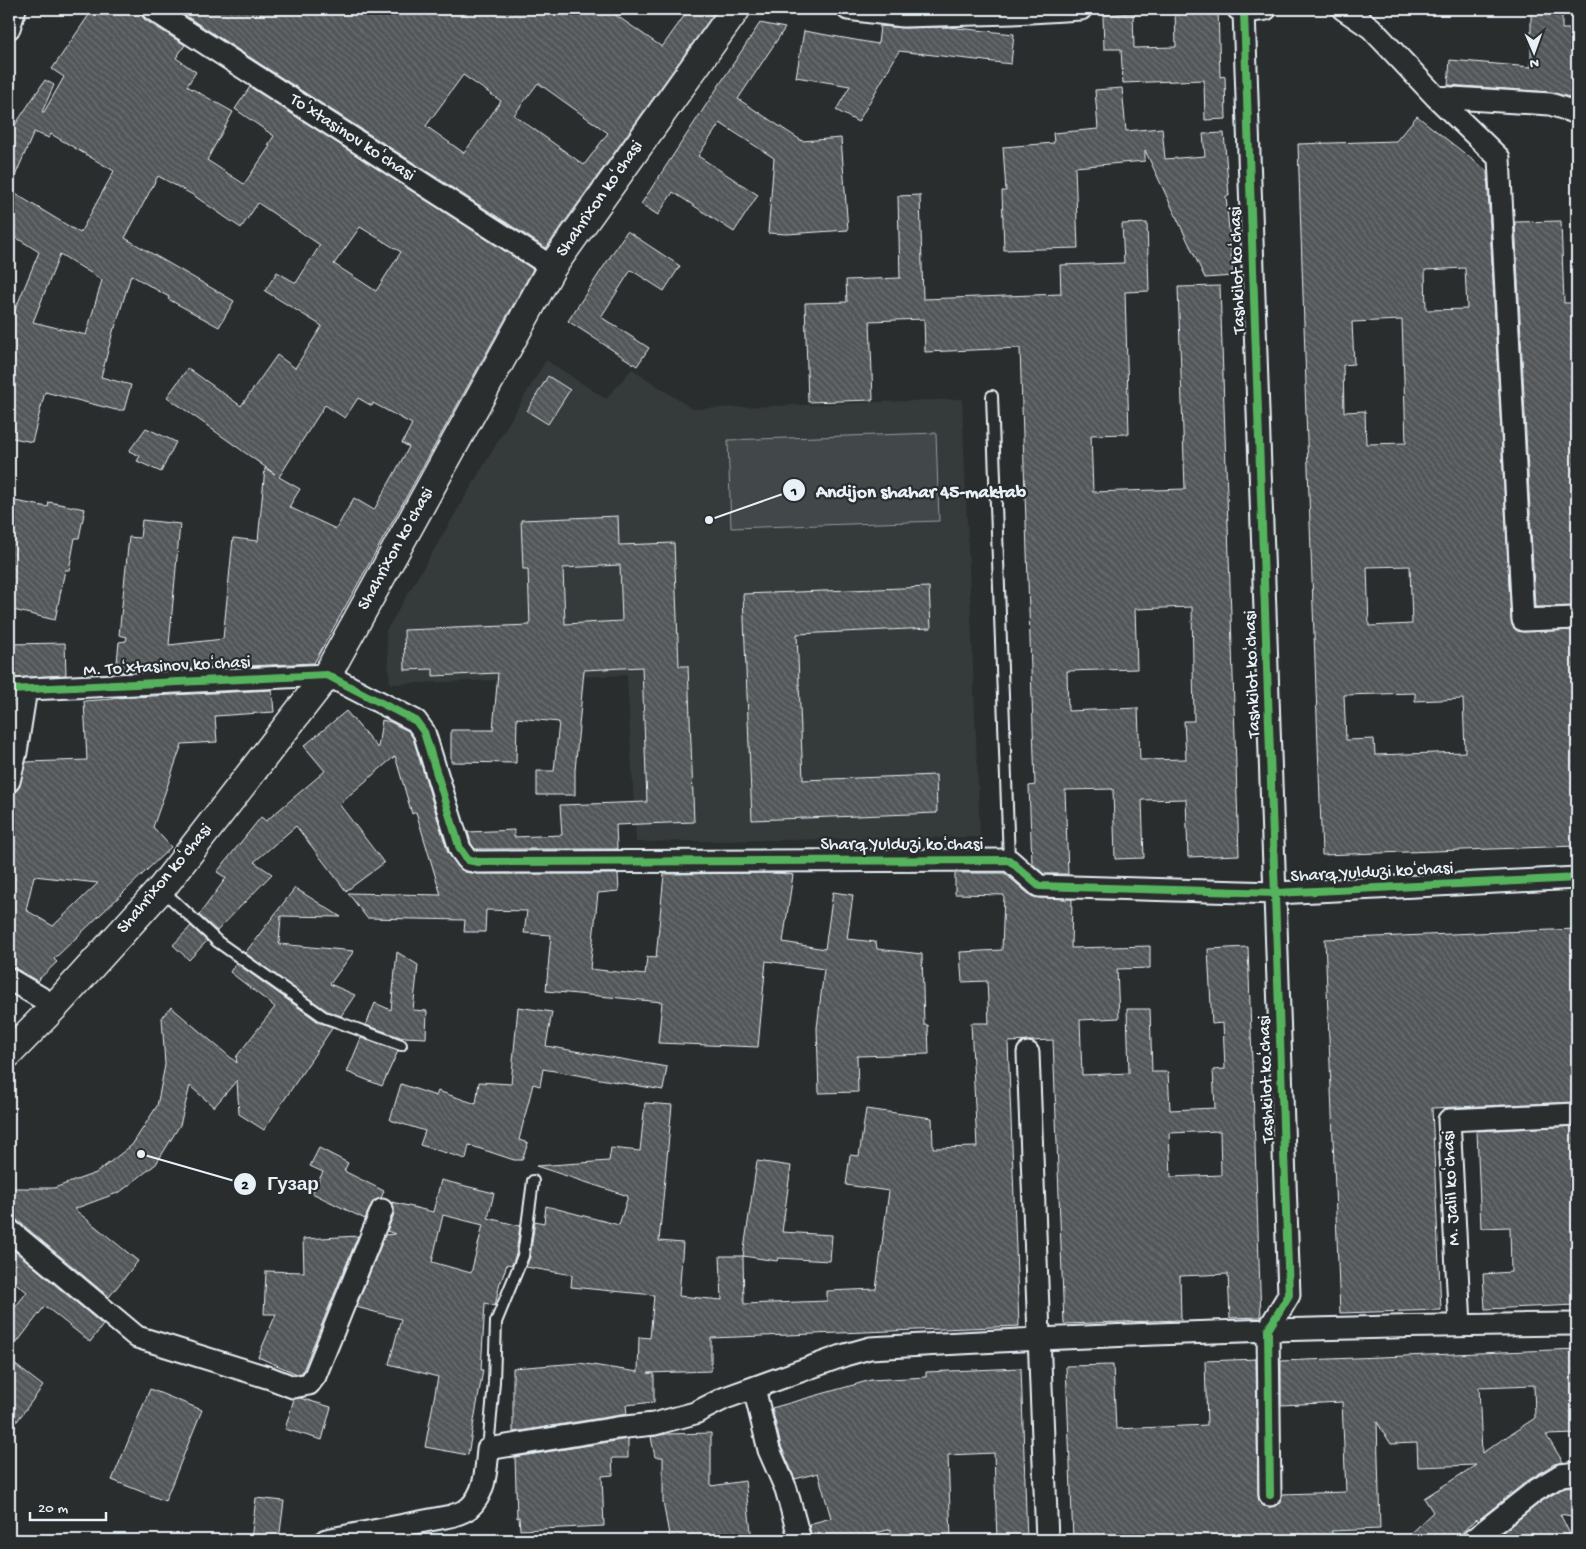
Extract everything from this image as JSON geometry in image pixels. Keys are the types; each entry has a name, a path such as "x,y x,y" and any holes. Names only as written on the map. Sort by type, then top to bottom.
{"street":[{"path":"9,28 15,9"},
{"name":"Toʻxtasinov koʻchasi","path":"152,9 552,267"},
{"name":"Shahrixon koʻchasi","path":"9,1053 55,1006 161,889 326,675 552,267 736,9"},
{"path":"848,9 903,16 1081,9"},
{"path":"1241,10 1266,9"},
{"path":"1343,9 1371,28 1436,97 1499,158 1523,620 1577,618"},
{"name":"Tashkilot koʻchasi","path":"1241,10 1276,893 1289,1295 1268,1330"},
{"path":"1436,97 1550,104 1577,113"},
{"name":"Sharq Yulduzi koʻchasi","path":"326,675 416,721 424,732 460,849 468,860 478,862 1009,860 1038,886 1276,893 1577,878"},
{"name":"M. Toʻxtasinov koʻchasi","path":"17,689 326,675"},
{"path":"9,781 16,752 17,689"},
{"path":"9,979 55,1006"},
{"path":"1028,1053 1047,1540"},
{"name":"M. Jalil koʻchasi","path":"1460,1325 1449,1120 1577,1114"},
{"path":"9,1230 137,1337 270,1378 293,1388 309,1384 316,1376 382,1210"},
{"path":"326,1540 451,1516 468,1509 478,1497 485,1478 488,1449 616,1428 654,1424 695,1413 724,1398 870,1348 1268,1330 1577,1324"},
{"path":"1268,1330 1270,1496"},
{"path":"754,1388 769,1450 786,1489 800,1540"},
{"path":"1473,1540 1534,1491 1560,1475 1577,1473"}],"lane":[{"path":"992,396 1009,860"},
{"path":"161,889 218,942 324,1017 401,1045"},
{"path":"488,1449 496,1322 524,1256 533,1181"}],"shaded area":[{"path":"546,360 606,399 632,369 692,409 962,399 980,837 636,842 627,675 390,684 386,631"},
{"path":"936,433 939,521 731,528 728,440"}],"building":[{"path":"93,9 140,9 141,15 145,20 185,45 176,58 196,72 187,86 233,112 207,160 244,184 270,146 268,145 274,136 235,109 250,87 533,269 314,663 116,672 119,642 126,641 127,637 119,635 129,537 140,538 142,520 180,524 169,645 223,639 233,538 258,541 265,468 275,474 167,397 188,368 241,406 277,355 295,368 322,326 265,291 277,272 296,283 320,245 258,203 241,228 193,195 158,176 125,238 234,301 219,327 168,299 169,297 131,275 101,377 131,385 124,410 116,410 45,392 32,442 9,437 9,321 12,323 15,310 39,252 9,233 9,190 9,134 45,80 54,85 42,112 44,112 64,77 52,69","holes":["34,132 49,138 51,134 114,171 80,233 9,190","360,227 401,252 376,291 334,264","60,254 102,280 86,335 33,322","358,398 372,406 373,403 412,424 402,443 409,447 374,510 354,498 336,529 289,507 300,489 279,477 325,405 345,418"]},
{"path":"175,9 607,9 662,47 689,9 717,9 546,248","holes":["463,75 501,101 464,153 426,126","538,83 608,133 584,165 514,115"]},
{"path":"1218,9 1220,77 1225,76 1226,119 1205,120 1204,80 1123,83 1121,49 1104,49 1103,15 1133,13 1134,48 1176,47 1175,11"},
{"path":"1531,9 1562,9 1562,29 1577,29 1577,99 1551,92 1448,85 1450,60 1531,67"},
{"path":"760,23 785,28 738,99 802,141 841,138 848,230 787,234 768,233 774,158 720,123 698,156 758,195 734,232 673,192 658,215 641,204"},
{"path":"880,26 903,28 948,27 1014,34 1011,64 899,51 858,122 836,110 850,86 796,77 804,31 878,44"},
{"path":"1122,88 1126,131 1162,128 1165,159 1205,156 1203,134 1224,133 1229,196 1226,196 1233,276 1205,278 1145,150 1145,161 1075,167 1078,248 1004,250 1002,191 1006,191 1003,147 1054,143 1053,133 1098,129 1095,90"},
{"path":"1417,116 1487,171 1511,621 1513,627 1523,632 1577,630 1577,846 1322,855 1298,144 1396,141","holes":["1465,268 1467,309 1426,310 1425,270","1402,320 1406,443 1366,444 1365,411 1344,412 1343,365 1354,364 1352,322","1410,566 1412,624 1369,626 1367,567","1415,693 1415,701 1463,699 1465,752 1375,755 1374,739 1346,740 1344,695"]},
{"path":"920,195 923,299 1061,294 1060,265 1124,263 1122,224 1147,223 1149,291 1125,292 1129,434 1091,435 1093,492 1185,489 1178,287 1220,286 1239,855 1188,857 1186,799 1142,800 1144,858 1115,859 1113,789 1065,790 1068,874 1044,874 1032,863 1029,786 1035,785 1020,348 925,352 924,319 870,321 873,400 808,402 805,303 847,302 846,280 900,278 898,196","holes":["1192,607 1194,721 1184,721 1186,759 1140,760 1138,708 1068,711 1067,671 1137,669 1135,609"]},
{"path":"1561,221 1564,303 1577,303 1577,363 1573,363 1575,420 1577,420 1577,606 1535,607 1515,222"},
{"path":"627,231 680,266 664,291 631,270 601,317 649,348 637,366 568,321"},
{"path":"548,376 570,390 548,424 527,411"},
{"path":"146,428 176,442 161,472 137,461 140,456 129,451"},
{"path":"9,500 48,507 49,502 85,509 79,538 75,538 69,570 65,570 55,620 9,609"},
{"path":"618,516 619,545 674,543 679,666 688,666 694,822 616,825 617,849 475,849 471,843 468,832 514,830 514,837 562,835 560,805 647,802 642,667 584,670 575,771 575,795 537,795 537,771 554,771 559,722 517,718 516,763 451,762 451,730 493,730 498,673 433,676 433,669 405,670 404,630 530,625 528,569 523,569 521,520","holes":["620,565 622,621 565,624 563,568"]},
{"path":"929,587 931,628 797,634 803,780 936,775 937,813 752,820 743,594"},
{"path":"65,643 66,675 9,678 9,644"},
{"path":"272,690 274,712 215,716 217,742 182,744 153,827 171,847 54,959 57,962 37,981 15,968 9,967 9,793 13,793 18,789 26,762 87,760 84,701","holes":["34,876 98,883 53,926 26,910"]},
{"path":"346,711 378,748 382,720 408,731 413,738 448,853 458,867 465,872 478,874 618,874 619,891 598,893 590,969 645,975 647,957 656,958 664,874 780,873 793,875 783,942 825,949 833,892 853,895 847,939 876,942 877,949 922,954 924,1025 928,1025 929,1054 857,1056 858,1092 819,1093 817,1028 824,969 766,961 758,1047 658,1043 662,1002 546,991 551,935 524,933 527,911 486,910 485,932 464,932 465,920 367,918 348,893 441,895 416,812 412,814 395,756 339,804 384,863 346,891 296,826 254,862 272,874 217,931 199,915 226,878 217,872 261,817 266,821 325,771 304,746"},
{"path":"955,873 1004,873 1031,896 1072,899 1071,948 1150,946 1150,968 1117,969 1119,1018 1080,1020 1082,1075 1129,1073 1127,1009 1150,1009 1152,1072 1168,1072 1170,1110 1215,1108 1213,1070 1225,1069 1223,1023 1212,1024 1208,949 1248,947 1261,1317 1230,1318 1228,1274 1180,1276 1181,1320 1064,1324 1053,1040 1008,1042 1019,1326 711,1338 711,1371 648,1373 654,1374 654,1402 626,1405 627,1414 513,1432 513,1368 579,1363 638,1372 639,1337 650,1338 654,1295 571,1287 572,1275 526,1267 530,1257 535,1221 544,1223 546,1206 619,1225 628,1196 536,1166 609,1161 611,1148 640,1151 645,1103 672,1105 659,1241 683,1243 679,1296 722,1300 720,1256 743,1256 744,1304 827,1301 827,1291 876,1289 889,1191 846,1185 850,1155 859,1156 866,1109 932,1118 933,1148 977,1147 971,1023 989,1023 987,981 962,982 960,952 1002,950 1004,895 955,894","holes":["1220,1131 1221,1175 1171,1177 1169,1133"]},
{"path":"295,888 341,917 281,916 279,944 354,951 330,984 355,995 341,1016 327,1011 245,953"},
{"path":"191,926 207,941 189,960 173,945"},
{"path":"1577,929 1577,1102 1432,1108 1441,1310 1340,1313 1325,939"},
{"path":"397,952 418,965 413,1010 427,1011 426,1038 403,1038 366,1025 375,1003 391,1010"},
{"path":"236,963 320,1023 333,1027 264,1130 239,1114 237,1080 214,1107 190,1086 180,1125 156,1164 120,1192 74,1209 138,1261 109,1297 17,1220 9,1218 9,1188 54,1188 96,1173 132,1145 157,1106 165,1065 162,1017 171,1007 237,1063 236,1057 275,1007 230,972"},
{"path":"518,1007 552,1012 546,1046 667,1067 663,1090 543,1069 540,1086 533,1084 519,1140 528,1143 522,1160 514,1160 469,1145 466,1159 420,1145 425,1131 390,1120 401,1084 436,1096 438,1091 476,1104 479,1082 511,1084"},
{"path":"361,1038 398,1051 382,1086 347,1072"},
{"path":"1577,1126 1577,1160 1573,1161 1577,1305 1485,1309 1483,1274 1511,1272 1510,1227 1481,1228 1477,1131"},
{"path":"319,1148 348,1163 344,1171 384,1191 381,1198 375,1200 371,1205 365,1219 312,1193 323,1172 310,1166"},
{"path":"757,1161 791,1166 782,1232 832,1235 830,1261 778,1258 777,1261 743,1256"},
{"path":"441,1180 494,1193 488,1218 520,1226 516,1254 512,1265 507,1264 500,1282 495,1306 485,1303 481,1370 483,1370 468,1455 425,1447 438,1377 389,1364 401,1319 356,1307 385,1235 395,1234 387,1231 394,1214 392,1202 433,1212","holes":["443,1215 483,1225 471,1273 432,1262"]},
{"path":"358,1236 302,1373 297,1374 258,1357 276,1314 264,1314 266,1271 304,1272 303,1239"},
{"path":"9,1246 103,1325 90,1342 45,1306 9,1353 9,1315 27,1292 9,1278"},
{"path":"1577,1349 1577,1434 1546,1435 1563,1462 1554,1464 1527,1481 1477,1521 1476,1519 1454,1540 1403,1540 1433,1512 1424,1498 1476,1465 1418,1467 1417,1443 1391,1444 1377,1422 1380,1529 1331,1531 1337,1540 1073,1540 1066,1366 1113,1365 1116,1429 1207,1425 1205,1361 1256,1359 1259,1501 1263,1506 1271,1507 1281,1502 1282,1494 1346,1492 1342,1402 1281,1405 1281,1361","holes":["1534,1385 1535,1418 1482,1453 1479,1387"]},
{"path":"9,1360 43,1386 9,1432"},
{"path":"1021,1368 1027,1540 997,1540 994,1453 948,1455 951,1540 891,1540 891,1529 851,1540 812,1540 809,1524 831,1518 818,1473 795,1479 781,1446 772,1408 871,1380 926,1377 926,1372"},
{"path":"150,1389 202,1410 165,1501 112,1480"},
{"path":"300,1398 331,1407 322,1440 285,1429 294,1399"},
{"path":"711,1433 711,1486 745,1481 752,1540 670,1540 663,1502 663,1457 655,1457 651,1437 666,1434"},
{"path":"628,1439 628,1458 612,1458 613,1475 602,1476 604,1526 520,1530 519,1517 517,1518 515,1457"},
{"path":"1577,1486 1577,1517 1560,1514 1573,1540 1493,1540 1542,1501 1565,1487"},
{"path":"256,1498 284,1501 279,1540 251,1540"}],"cycle path":[{"path":"1244,12 1289,1295 1268,1330 1270,1495"},
{"path":"9,690 327,675 416,721 424,732 460,849 468,860 478,862 1009,860 1039,886 1276,893 1577,878"}],"place":[{"name":"Andijon shahar 45-maktab","path":"709,520"},
{"name":"Гузар","path":"141,1154"}]}
